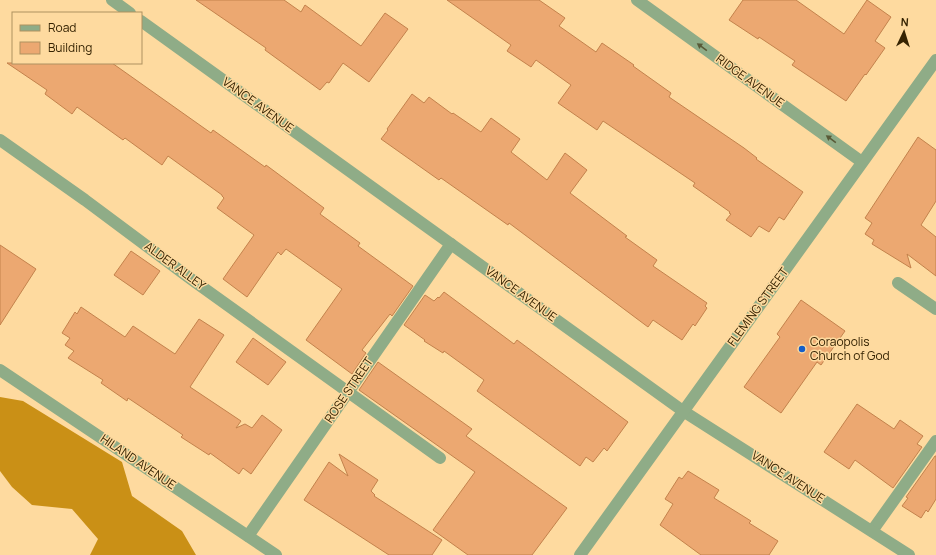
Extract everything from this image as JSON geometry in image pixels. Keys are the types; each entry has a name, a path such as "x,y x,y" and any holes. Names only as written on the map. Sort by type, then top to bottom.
{"street":[{"path":"112,0 129,12"},
{"name":"RIDGE AVENUE","path":"637,0 862,162"},
{"name":"VANCE AVENUE","path":"142,22 683,411 908,555"},
{"name":"FLEMING STREET","path":"580,555 936,60"},
{"name":"ALDER ALLEY","path":"0,140 440,458"},
{"name":"ROSE STREET","path":"248,536 450,244"},
{"path":"898,283 936,309"},
{"name":"HILAND AVENUE","path":"0,370 276,555"},
{"path":"872,532 936,440"}],"shaded area":[{"path":"0,397 23,401 122,462 132,496 182,531 196,555 90,555 98,539 72,509 32,505 12,487 0,471"}],"building":[{"path":"196,0 284,0 301,12 305,5 361,46 385,13 408,29 369,82 343,63 329,83 327,82 320,90 265,50 266,48"},
{"path":"447,0 539,0 565,18 559,26 596,52 602,43 671,93 669,97 744,148 757,158 756,159 803,192 784,220 779,217 769,232 759,226 751,237 726,220 731,214 729,213 730,212 693,186 695,183 603,121 597,130 558,103 571,85 536,60 531,67 507,51 511,45"},
{"path":"743,0 796,0 844,34 867,0 891,17 875,41 885,48 846,101 792,65 795,61 759,37 758,39 729,20"},
{"path":"7,63 113,64 211,133 213,130 265,167 266,165 324,208 320,214 360,243 358,246 413,286 392,316 390,314 362,350 366,353 352,374 306,340 342,289 286,249 281,255 278,252 247,297 223,279 254,235 217,208 224,198 222,195 168,156 162,165 125,138 123,140 77,107 72,114 45,94 47,90"},
{"path":"412,94 424,103 429,97 452,114 453,113 481,132 491,118 520,139 511,152 547,180 565,153 587,170 570,193 627,236 625,237 657,260 653,266 707,303 705,306 707,308 695,326 693,324 682,340 653,320 648,327 509,223 508,225 441,178 439,180 381,139"},
{"path":"918,137 936,150 936,201 921,225 936,237 936,276 907,254 911,268 872,244 874,240 865,234 872,223 865,218"},
{"path":"0,245 36,269 0,325"},
{"path":"131,251 160,271 143,295 114,275"},
{"path":"444,292 514,344 517,340 628,422 607,451 604,448 593,462 586,457 580,466 477,391 484,380 444,351 443,353 424,341 425,340 404,325 425,295 434,301"},
{"name":"Coraopolis Church of God","path":"801,300 845,331 821,365 817,362 781,413 744,387 780,337 777,334"},
{"path":"81,307 125,337 133,326 175,354 199,319 224,335 190,387 241,421 236,428 245,424 252,428 262,415 282,430 251,474 243,468 239,474 210,453 209,455 181,437 183,435 128,398 127,401 101,383 103,380 68,358 74,351 65,345 70,338 62,333 75,312 77,314"},
{"path":"253,338 286,362 268,385 236,362"},
{"path":"378,362 472,429 466,436 567,508 532,555 468,555 433,530 475,472 359,390"},
{"path":"857,404 894,429 900,420 923,436 917,444 922,447 893,488 855,460 849,469 824,452"},
{"path":"339,454 378,480 371,491 375,495 374,496 442,540 432,555 389,555 304,500 329,462 348,476"},
{"path":"935,456 936,499 928,512 926,510 921,518 902,506 908,498 906,497"},
{"path":"688,471 719,490 714,498 751,521 749,523 778,541 769,555 701,555 660,525 673,504 665,499 679,477 682,479"}],"place":[{"name":"Coraopolis Church of God","path":"802,349"}]}
